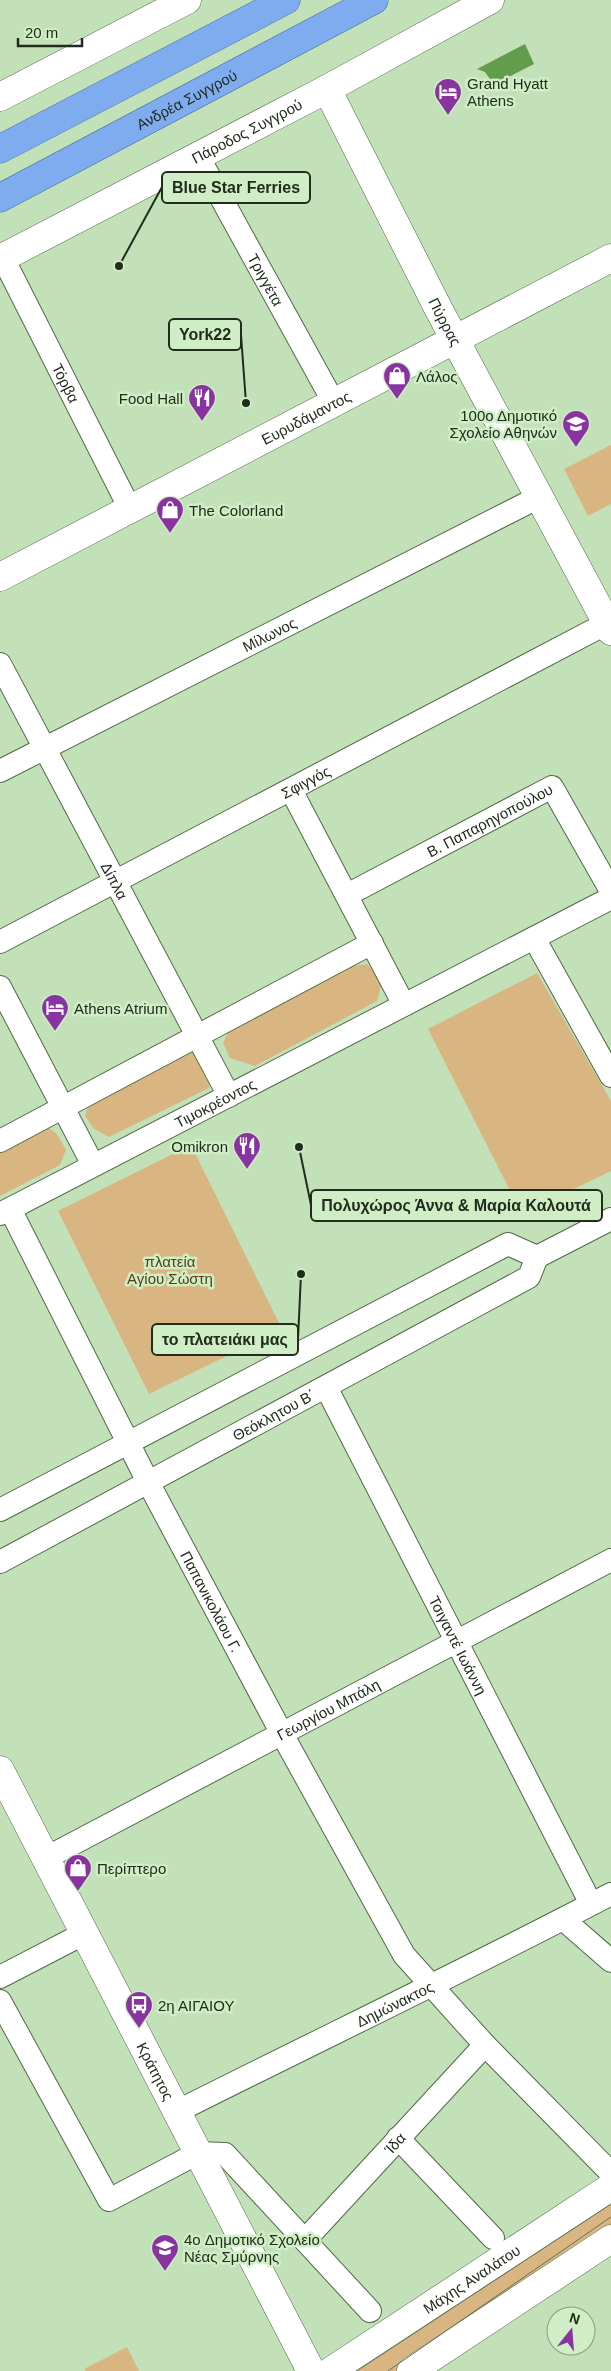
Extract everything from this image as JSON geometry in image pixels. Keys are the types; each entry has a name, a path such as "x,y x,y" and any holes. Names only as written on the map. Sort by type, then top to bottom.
{"highway":[{"path":"0,149 286,0"},
{"name":"Ανδρέα Συγγρού","path":"0,198 374,0"}],"street":[{"path":"0,97 188,0"},
{"name":"Πάροδος Συγγρού","path":"2,258 327,90 490,0"},
{"name":"Πύρρας","path":"327,90 455,339 610,625"},
{"name":"Τριγγέτα","path":"198,156 334,403"},
{"name":"Τόρβα","path":"2,258 130,509"},
{"name":"Ευρυδάμαντος","path":"0,577 611,258"},
{"name":"Μίλωνος","path":"0,771 539,497"},
{"name":"Σφιγγός","path":"0,942 610,625"},
{"name":"Δίπλα","path":"0,664 230,1096"},
{"name":"Β. Παπαρηγοπούλου","path":"347,895 552,787 611,891"},
{"path":"291,790 404,1005"},
{"name":"Τιμοκρέοντος","path":"5,1212 611,898"},
{"path":"534,938 611,1076"},
{"path":"0,1141 372,943"},
{"path":"0,987 93,1165"},
{"name":"Παπανικολάου Γ.","path":"5,1212 282,1734 404,1955 485,2045 611,2173"},
{"path":"0,1510 508,1244 537,1257 611,1219"},
{"name":"Θεόκλητου Β΄","path":"0,1562 529,1277 537,1257"},
{"name":"Τσιγαντέ Ιωάννη","path":"326,1387 591,1904"},
{"name":"Γεωργίου Μπάλη","path":"46,1858 611,1560"},
{"name":"Κράτητος","path":"0,1770 311,2371"},
{"name":"Δημώνακτος","path":"176,2112 429,1984 564,1920 611,1894"},
{"path":"564,1920 611,1961"},
{"path":"0,1977 84,1933"},
{"path":"0,2001 109,2200 198,2153 225,2154 370,2311"},
{"name":"Ίδα","path":"305,2240 485,2045"},
{"path":"398,2138 493,2238"},
{"name":"Μάχης Αναλάτου","path":"331,2371 611,2187"},
{"path":"411,2371 611,2239"}],"green space":[{"path":"611,445 611,504 588,516 564,469"},
{"path":"367,964 382,982 377,1001 255,1066 230,1058 223,1043 231,1027 347,967"},
{"path":"537,973 611,1101 611,1171 522,1214 428,1029"},
{"path":"190,1052 204,1058 213,1071 209,1088 109,1137 94,1129 85,1116 90,1101"},
{"path":"45,1125 57,1134 66,1150 60,1165 0,1196 0,1148"},
{"name":"πλατεία Αγίου Σώστη","path":"191,1145 282,1329 149,1394 58,1211"},
{"path":"611,2195 611,2226 398,2371 356,2371"},
{"path":"127,2347 139,2371 86,2371 84,2369"}],"shaded area":[{"path":"525,44 534,64 487,88 490,79 485,72 477,69"}],"tram line":[{"path":"356,2371 611,2204"},
{"path":"388,2371 611,2217"}],"place":[{"name":"Grand Hyatt Athens","path":"448,116"},
{"name":"Blue Star Ferries","path":"119,266"},
{"name":"Λάλος","path":"397,400"},
{"name":"York22","path":"246,403"},
{"name":"Food Hall","path":"202,422"},
{"name":"100ο Δημοτικό Σχολείο Αθηνών","path":"576,448"},
{"name":"The Colorland","path":"170,534"},
{"name":"Athens Atrium","path":"55,1032"},
{"name":"Πολυχώρος Άννα & Μαρία Καλουτά","path":"299,1147"},
{"name":"Omikron","path":"247,1170"},
{"name":"το πλατειάκι μας","path":"301,1274"},
{"name":"Περίπτερο","path":"78,1892"},
{"name":"2η ΑΙΓΑΙΟΥ","path":"139,2029"},
{"name":"4o Δημοτικό Σχολείο Νέας Σμύρνης","path":"165,2272"}]}
